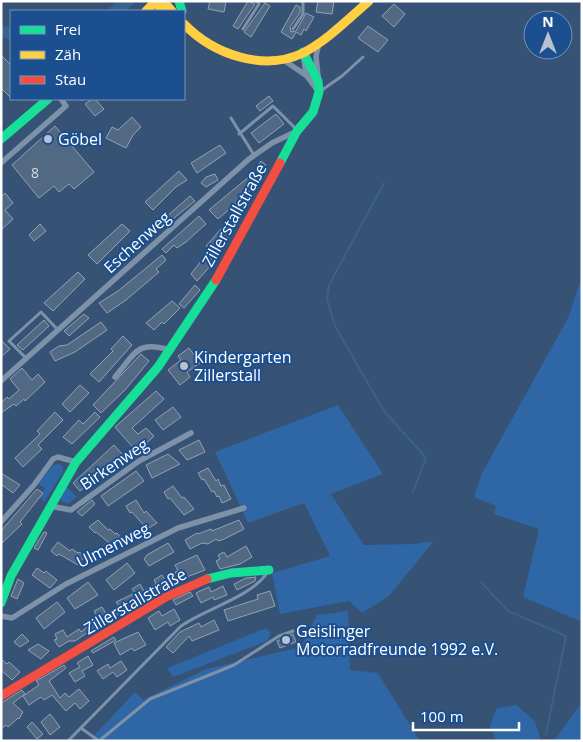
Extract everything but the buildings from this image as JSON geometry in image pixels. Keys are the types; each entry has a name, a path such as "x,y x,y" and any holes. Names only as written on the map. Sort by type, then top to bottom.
{"street":[{"path":"185,31 218,52 240,58 290,58 303,52 320,40 369,1"},
{"path":"147,10 158,2 170,10"},
{"name":"Zillerstallstraße","path":"1,603 11,576 76,462 158,367 228,261 297,131 313,112 319,92 316,56 320,40"},
{"path":"303,52 304,70 319,92"},
{"name":"Zillerstallstraße","path":"303,52 318,81"},
{"path":"280,58 307,76"},
{"path":"1,139 47,100"},
{"path":"2,162 66,106 62,100"},
{"name":"Eschenweg","path":"1,381 255,155 272,143 297,131"},
{"path":"114,377 140,347 152,345 169,350"},
{"name":"Birkenweg","path":"50,506 71,510 139,461 191,433"},
{"path":"1,522 28,492 53,459 58,457 76,462"},
{"name":"Ulmenweg","path":"1,616 12,618 66,584 178,528 244,508"},
{"name":"Zillerstallstraße","path":"1,696 34,674 99,639 188,585 229,574 269,570"}],"lane":[{"path":"243,29 259,4 257,1"},
{"path":"293,29 302,14 304,1"},
{"path":"319,92 342,76 363,57"},
{"path":"239,134 274,106 297,131"},
{"path":"231,118 239,134 255,155"},
{"path":"26,358 9,341 28,323 41,312 58,330"},
{"name":"Zillerstallstraße","path":"68,741 181,626 197,615 244,593 262,581 269,570"},
{"path":"80,728 99,741 150,699 234,665 266,643 293,631"}],"shaded area":[{"path":"582,276 582,622 523,597 539,529 494,514 496,506 474,497 482,473 568,318"},
{"path":"338,405 383,474 331,494 364,545 414,544 434,541 389,596 362,613 349,601 280,614 272,573 330,556 304,503 248,523 215,452"},
{"path":"59,464 62,466 63,472 45,501 40,498 45,488 38,484 53,465"},
{"path":"66,486 77,497 68,504 62,501 60,497"},
{"path":"348,611 350,670 378,673 420,741 89,741 135,692 143,700 206,669 301,647 317,615"},
{"path":"266,628 271,633 267,641 173,677 167,668"},
{"path":"582,702 582,741 555,741 556,738"},
{"path":"516,705 535,721 541,741 496,741 490,726 497,708"}],"waterway":[{"path":"116,10 128,1"},
{"path":"1,32 10,33"},
{"path":"384,183 329,285 327,299 335,326 384,411 426,458 413,492"},
{"path":"481,582 508,611 566,636 546,734"}],"traffic: fast":[{"path":"179,1 182,10"},
{"path":"280,163 297,131 313,112 319,92 318,81 303,52"},
{"path":"1,139 47,100"},
{"path":"1,603 11,576 76,462 158,367 216,280"},
{"path":"207,579 231,573 269,570"}],"traffic: slow":[{"path":"147,10 156,1"},
{"path":"163,1 171,10"},
{"path":"185,25 209,44 224,51 239,57 272,61 288,58 312,48 369,1"},
{"path":"155,2 162,10"}],"traffic: jam":[{"path":"216,280 280,163"},
{"path":"1,696 166,597 207,579"}],"place":[{"name":"Göbel","path":"48,139"},
{"name":"Kindergarten Zillerstall","path":"184,366"},
{"name":"Geislinger Motorradfreunde 1992 e.V.","path":"286,640"}]}
